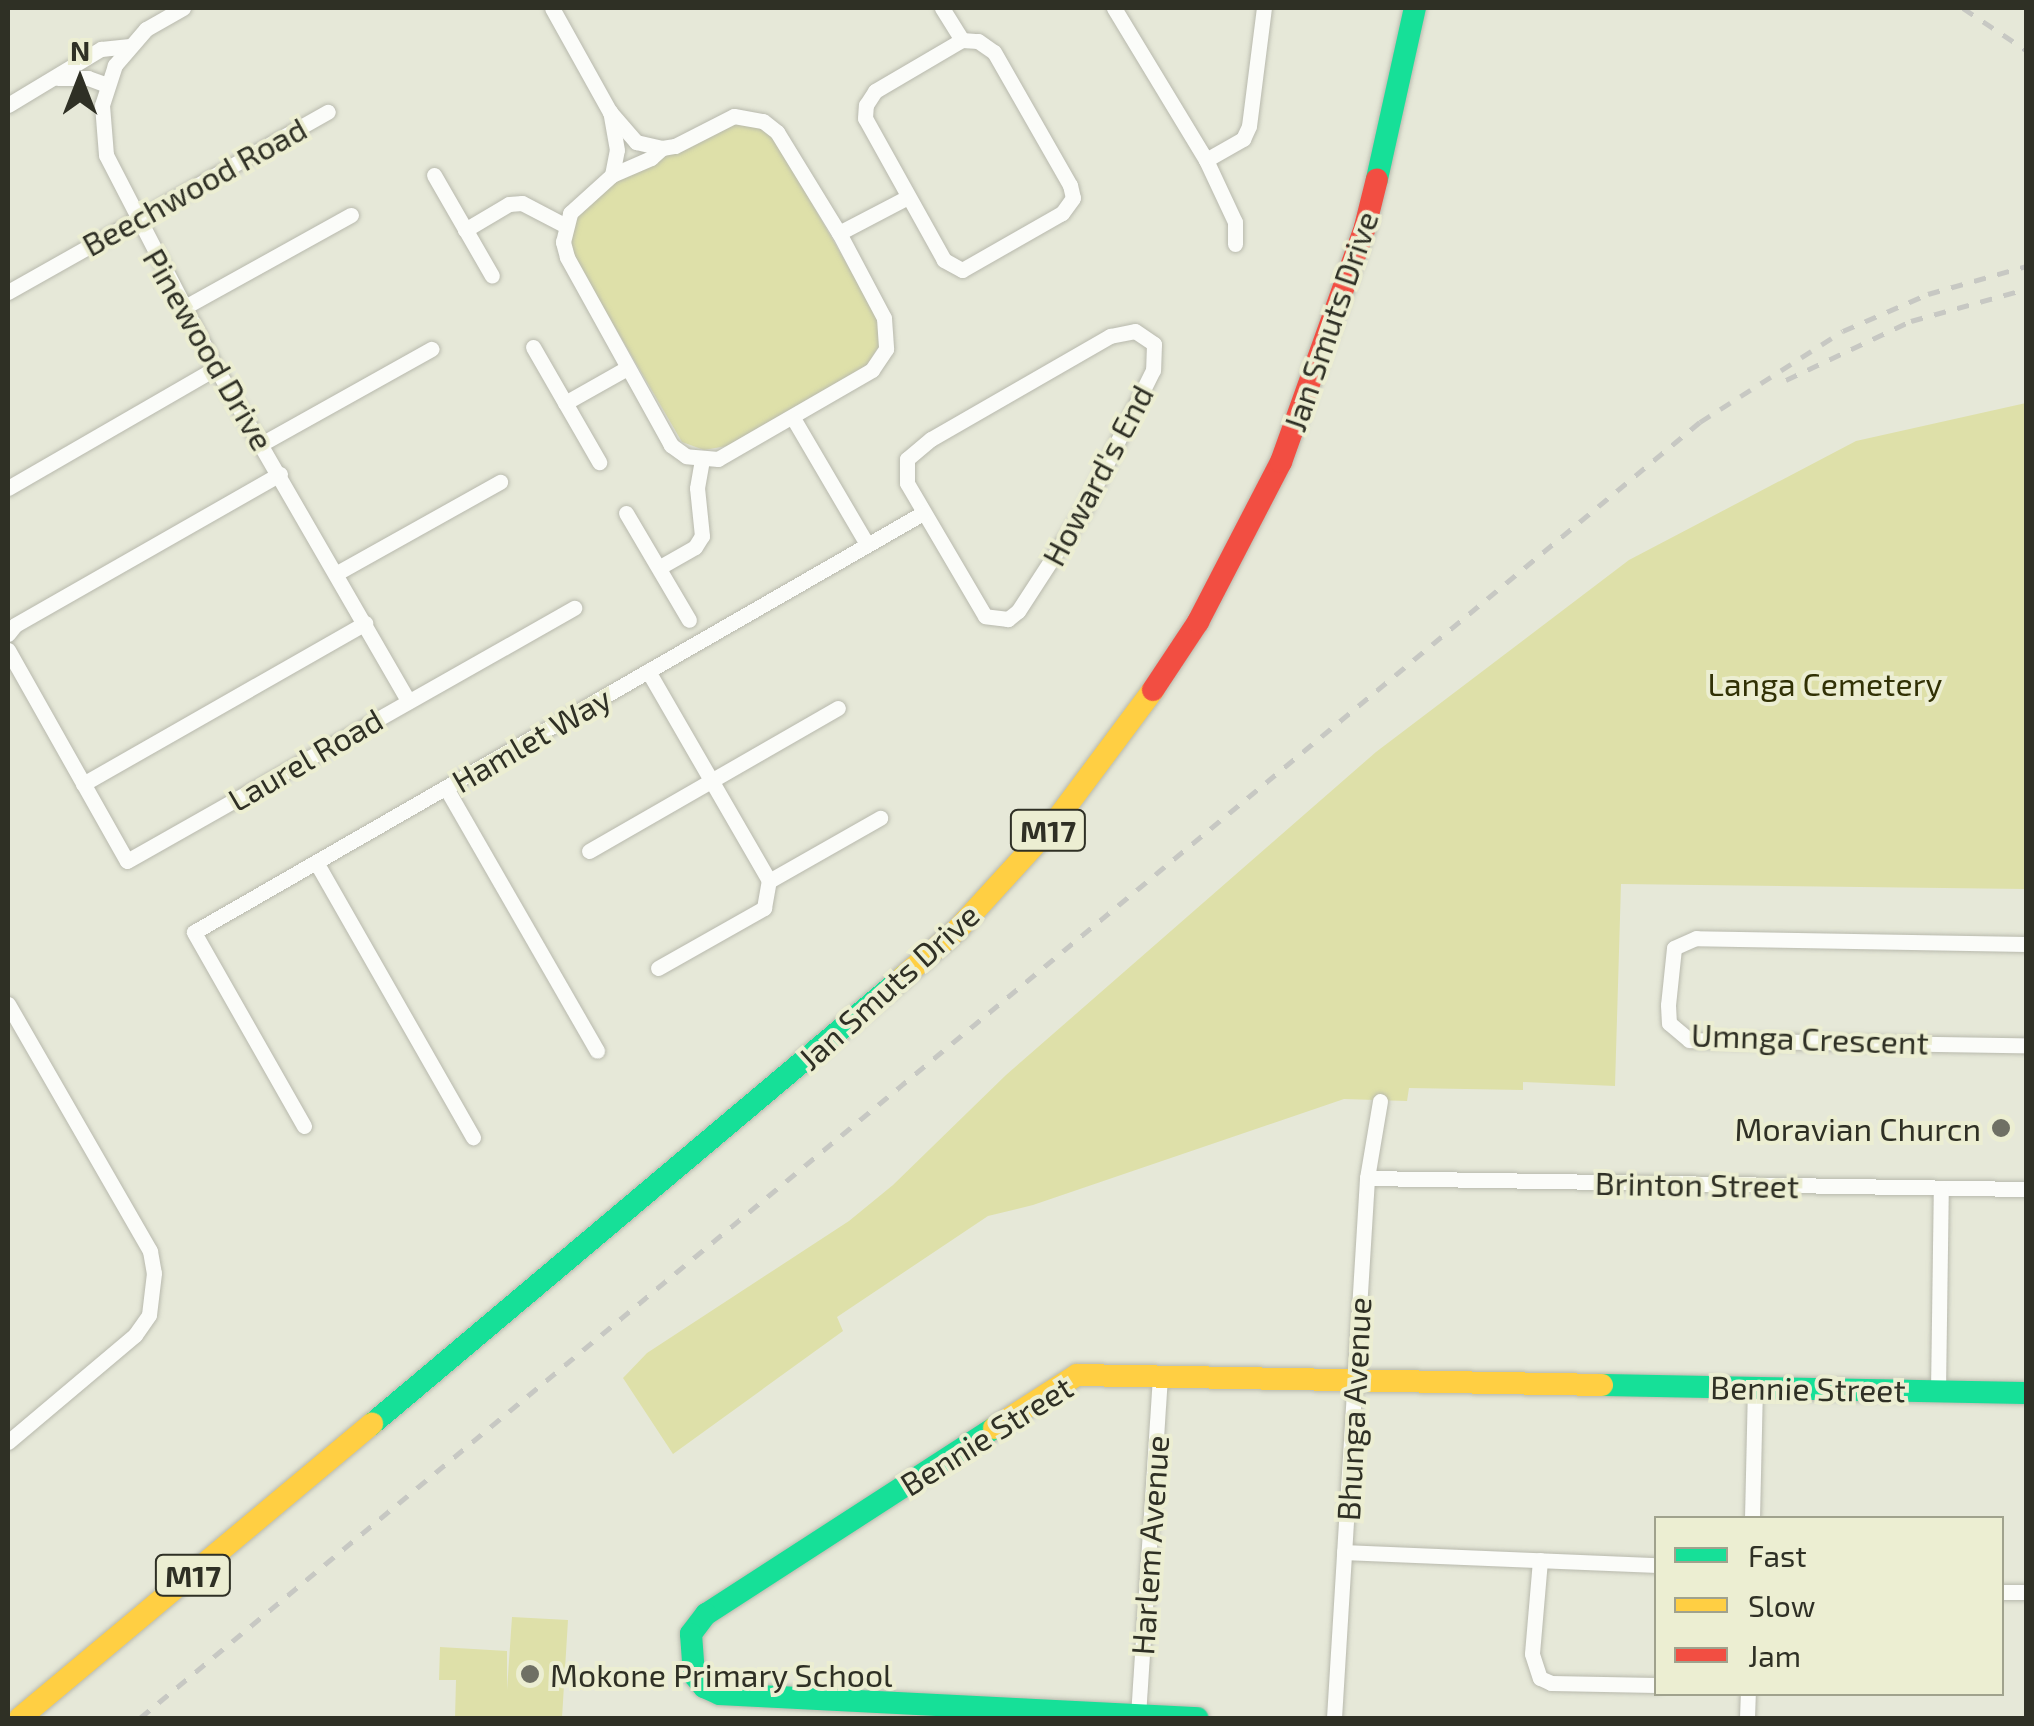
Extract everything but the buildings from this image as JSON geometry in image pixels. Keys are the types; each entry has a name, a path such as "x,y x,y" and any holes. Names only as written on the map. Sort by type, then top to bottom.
{"main road":[{"name":"Jan Smuts Drive","path":"20,1718 849,1025 958,929 1051,827 1141,708 1198,622 1280,462 1365,227 1395,112 1414,8"},
{"name":"Bennie Street","path":"1196,1718 950,1713 712,1692 694,1675 691,1634 706,1614 1064,1381 1091,1373 2026,1393"}],"street":[{"name":"Pinewood Drive","path":"183,8 146,29 130,46 107,85 101,128 106,156 216,368 408,700"},
{"path":"552,8 610,112 636,142 662,148"},
{"path":"942,8 962,40"},
{"path":"1114,8 1206,160 1235,222 1235,244"},
{"path":"1206,160 1244,140 1264,8"},
{"path":"962,40 978,41 994,52 1070,186 1073,198 1062,213 962,270 944,260 908,197 865,118 866,104 875,91 962,40"},
{"path":"8,104 101,50 130,46"},
{"path":"55,78 74,76 107,85"},
{"name":"Beechwood Road","path":"8,292 328,112"},
{"path":"610,112 617,150 612,175"},
{"path":"734,116 763,121 777,132 839,233 884,318 886,348 872,370 736,452 702,460 686,456 671,445 566,257 566,226 580,200 612,175 734,116"},
{"path":"434,175 492,276"},
{"path":"839,233 908,197"},
{"path":"465,230 509,204 522,203 566,226"},
{"path":"183,308 351,215"},
{"name":"Howard's End","path":"1134,331 1154,344 1153,370 1082,511 1031,596 1008,619 985,616 976,606 923,513 905,474 913,450 1110,336 1134,331"},
{"path":"533,347 599,462"},
{"path":"262,443 431,348"},
{"path":"8,488 216,368"},
{"path":"565,403 627,368"},
{"path":"793,418 867,544"},
{"path":"660,567 695,547 702,536 697,488 702,460"},
{"path":"8,634 15,626 280,474"},
{"path":"336,573 500,482"},
{"path":"626,513 689,620"},
{"name":"Hamlet Way","path":"304,1126 194,932 923,513"},
{"name":"Laurel Road","path":"80,778 127,861 574,608"},
{"path":"8,650 80,778 364,623"},
{"path":"648,671 769,881 764,908 658,968"},
{"path":"589,852 838,708"},
{"path":"446,788 597,1050"},
{"path":"769,881 880,818"},
{"path":"316,862 473,1137"},
{"name":"Umnga Crescent","path":"2026,944 1696,938 1674,948 1668,994 1669,1023 1689,1040 2026,1045"},
{"path":"8,1004 150,1251 154,1296 149,1316 135,1335 8,1442"},
{"name":"Bhunga Avenue","path":"1334,1718 1368,1178 1380,1101"},
{"name":"Brinton Street","path":"1368,1178 2026,1190"},
{"name":"Bennie Street","path":"1938,1391 1941,1188"},
{"name":"Harlem Avenue","path":"1138,1716 1160,1374"},
{"path":"1752,1516 1755,1387"},
{"path":"1344,1552 1654,1565"},
{"path":"1540,1560 1532,1654 1540,1678 1550,1683 1654,1685"}],"green space":[{"path":"746,118 771,133 878,318 879,346 867,365 727,446 704,450 682,442 574,257 570,240 575,215 613,181"},
{"name":"Langa Cemetery","path":"2026,403 2026,889 1621,884 1615,1086 1523,1082 1523,1090 1409,1088 1407,1101 1344,1099 1033,1205 988,1216 837,1317 843,1331 673,1454 623,1378 647,1353 849,1221 893,1185 1006,1075 1376,752 1629,560 1856,441"},
{"path":"512,1617 568,1620 562,1718 455,1718 456,1680 439,1680 440,1647 507,1651 507,1690"}],"railway":[{"path":"1963,8 2026,50"},
{"path":"140,1718 1700,422 1843,331 1928,294 2026,266"},
{"path":"1786,380 1911,321 2026,289"}],"traffic: fast":[{"path":"1377,179 1415,8"},
{"path":"372,1424 903,977"},
{"path":"1602,1385 2026,1393"},
{"path":"994,1428 706,1614 691,1634 694,1675 704,1687 720,1694 1197,1718"}],"traffic: slow":[{"path":"903,977 958,929 1051,827 1153,690"},
{"path":"994,1428 1077,1375 1602,1385"},
{"path":"20,1718 372,1424"}],"traffic: jam":[{"path":"1153,690 1198,622 1281,462 1365,227 1377,179"}],"place":[{"name":"Moravian Churcn","path":"2001,1128"},
{"name":"Mokone Primary School","path":"530,1674"}]}
